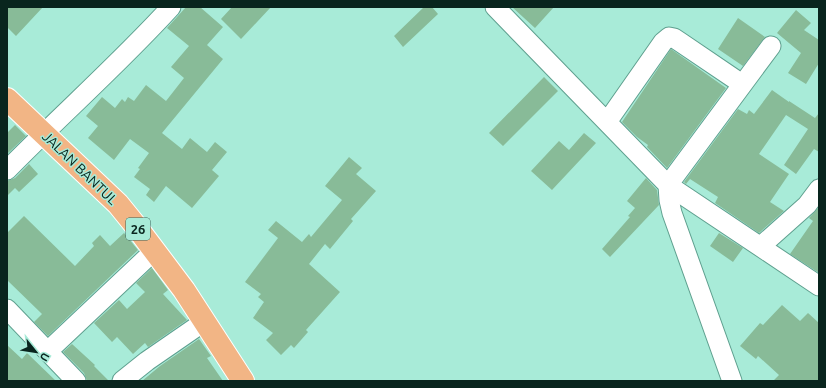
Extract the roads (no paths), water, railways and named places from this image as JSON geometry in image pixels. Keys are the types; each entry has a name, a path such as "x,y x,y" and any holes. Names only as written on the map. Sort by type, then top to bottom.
{"main road":[{"name":"JALAN BANTUL","path":"7,99 118,204 155,250 205,321 243,381"}],"street":[{"path":"7,170 98,82 171,7"},
{"path":"495,7 668,185 819,286"},
{"path":"607,122 663,42 669,37 674,38 742,84"},
{"path":"732,381 672,213 668,185 771,46"},
{"path":"761,246 798,214 819,189"},
{"path":"48,351 155,250"},
{"path":"7,309 76,381"},
{"path":"122,381 205,321"}]}
